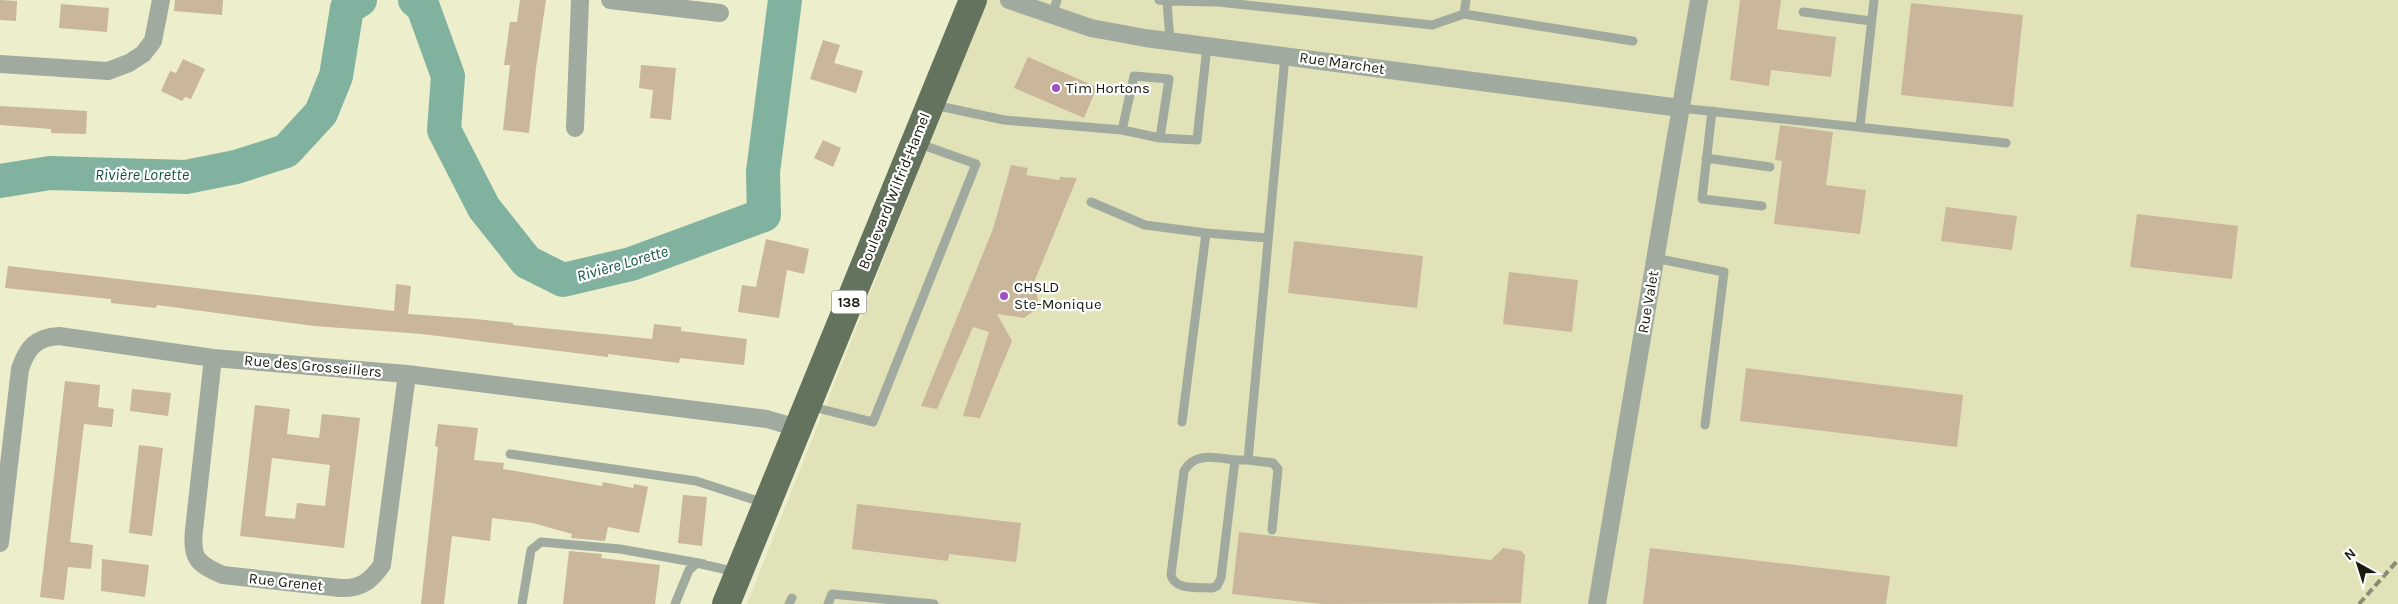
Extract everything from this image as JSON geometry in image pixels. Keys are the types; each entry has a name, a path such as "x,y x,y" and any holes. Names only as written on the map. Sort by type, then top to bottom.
{"main road":[{"name":"Boulevard Wilfrid-Hamel","path":"726,604 972,0"}],"street":[{"path":"0,64 108,71 129,63 143,54 153,41 161,0"},
{"path":"575,128 580,0"},
{"path":"610,0 720,13"},
{"name":"Rue Marchet","path":"1009,0 1055,8 1091,28 1170,41 1680,108"},
{"name":"Rue Valet","path":"1597,604 1699,0"},
{"name":"Rue des Grosseillers","path":"0,543 20,369 32,344 46,336 60,336 213,358 407,374 767,419 802,417"},
{"name":"Rue Grenet","path":"213,358 192,549 198,560 207,568 223,575 340,588 362,586 373,578 382,565 407,374"}],"lane":[{"path":"1464,14 1466,0"},
{"path":"1860,127 1874,0"},
{"path":"1170,41 1163,1 1219,1 1432,25 1464,14 1634,41"},
{"path":"1803,12 1871,20"},
{"path":"930,105 1004,120 1122,130 1160,138 1197,140 1207,46"},
{"path":"1248,460 1285,56"},
{"path":"1122,130 1134,76 1169,79 1160,138"},
{"path":"1680,108 2006,143"},
{"path":"1712,111 1702,199 1762,206"},
{"path":"802,417 873,422 976,164 915,142"},
{"path":"1706,158 1770,167"},
{"path":"1090,202 1145,225 1206,233 1268,238"},
{"path":"1182,422 1206,233"},
{"path":"1655,258 1724,272 1705,425"},
{"path":"510,454 696,481 766,504"},
{"path":"1235,460 1221,578 1217,586 1212,588 1177,586 1172,581 1171,575 1184,471 1189,463 1203,457 1273,463 1278,468 1272,530"},
{"path":"522,604 531,550 540,542 620,549 738,572"},
{"path":"675,604 688,570 697,563 704,564"},
{"path":"828,604 832,594 934,604"}],"shaded area":[{"path":"986,0 2398,0 2398,604 747,604"}],"building":[{"path":"0,0 17,1 16,21 0,20"},
{"path":"175,0 223,0 222,15 174,11"},
{"path":"520,0 546,0 529,133 503,130 510,65 504,65 510,22 517,22"},
{"path":"1740,0 1781,0 1777,29 1836,37 1831,77 1771,70 1769,86 1730,80"},
{"path":"1911,3 2023,15 2013,107 1901,95"},
{"path":"61,4 109,8 107,32 59,28"},
{"path":"823,40 840,45 834,63 863,71 856,93 810,79"},
{"name":"Tim Hortons","path":"1028,57 1097,87 1084,118 1014,88"},
{"path":"183,59 205,69 191,99 185,97 182,101 161,91 170,71 176,73"},
{"path":"641,65 676,68 671,120 650,118 653,90 639,88"},
{"path":"0,106 87,111 86,134 51,133 51,129 0,125"},
{"path":"1780,125 1833,132 1826,185 1866,190 1860,234 1774,224 1782,161 1775,160"},
{"path":"823,140 841,148 833,167 814,158"},
{"name":"CHSLD Ste-Monique","path":"1011,165 1028,168 1026,175 1059,180 1060,177 1077,178 1032,287 1036,291 1038,300 1035,310 1024,318 997,314 1012,341 980,418 963,416 989,332 973,327 937,409 921,406 993,229"},
{"path":"1946,207 2017,216 2012,250 1941,241"},
{"path":"2137,214 2238,226 2232,279 2130,267"},
{"path":"766,239 809,249 804,274 787,270 779,318 738,312 742,285 756,287"},
{"path":"1294,241 1423,256 1417,308 1288,293"},
{"path":"8,266 394,311 396,284 411,286 408,314 476,319 513,323 513,325 652,339 654,324 681,327 681,331 747,339 744,365 680,358 679,363 608,354 608,357 422,334 314,326 157,305 156,308 111,303 111,299 5,288"},
{"path":"1509,272 1578,280 1572,332 1503,324"},
{"path":"1746,368 1963,395 1957,447 1740,421"},
{"path":"65,381 100,385 98,407 114,409 112,427 84,424 70,542 93,545 91,569 68,567 64,600 40,597"},
{"path":"132,389 171,393 168,416 130,411"},
{"path":"255,405 290,409 287,434 319,438 322,414 360,418 344,548 240,536","holes":["272,458 330,465 325,506 297,503 295,519 265,516"]},
{"path":"438,424 478,428 474,460 504,463 503,469 602,486 603,482 633,488 634,484 648,487 639,533 608,527 605,541 571,538 572,534 533,523 492,518 490,541 452,536 444,604 421,604 438,447 435,446"},
{"path":"139,445 163,448 152,536 129,533"},
{"path":"683,495 707,497 702,546 678,543"},
{"path":"857,504 1021,523 1016,562 949,554 948,561 852,549"},
{"path":"1239,532 1491,560 1503,548 1521,551 1525,555 1521,603 1323,604 1232,594"},
{"path":"1650,548 1890,576 1886,604 1643,604"},
{"path":"569,551 602,554 601,558 660,565 655,604 563,604"},
{"path":"102,559 149,565 145,597 101,591"}],"waterway":[{"name":"Rivière Lorette","path":"0,181 50,173 186,177 236,167 286,151 321,113 336,76 347,8 360,0"},
{"name":"Rivière Lorette","path":"415,0 423,7 448,76 444,130 484,208 527,262 563,280 631,264 764,215 763,172 785,0"}],"railway":[{"path":"2359,604 2398,560"}],"place":[{"name":"Tim Hortons","path":"1056,88"},
{"name":"CHSLD Ste-Monique","path":"1004,296"}]}
